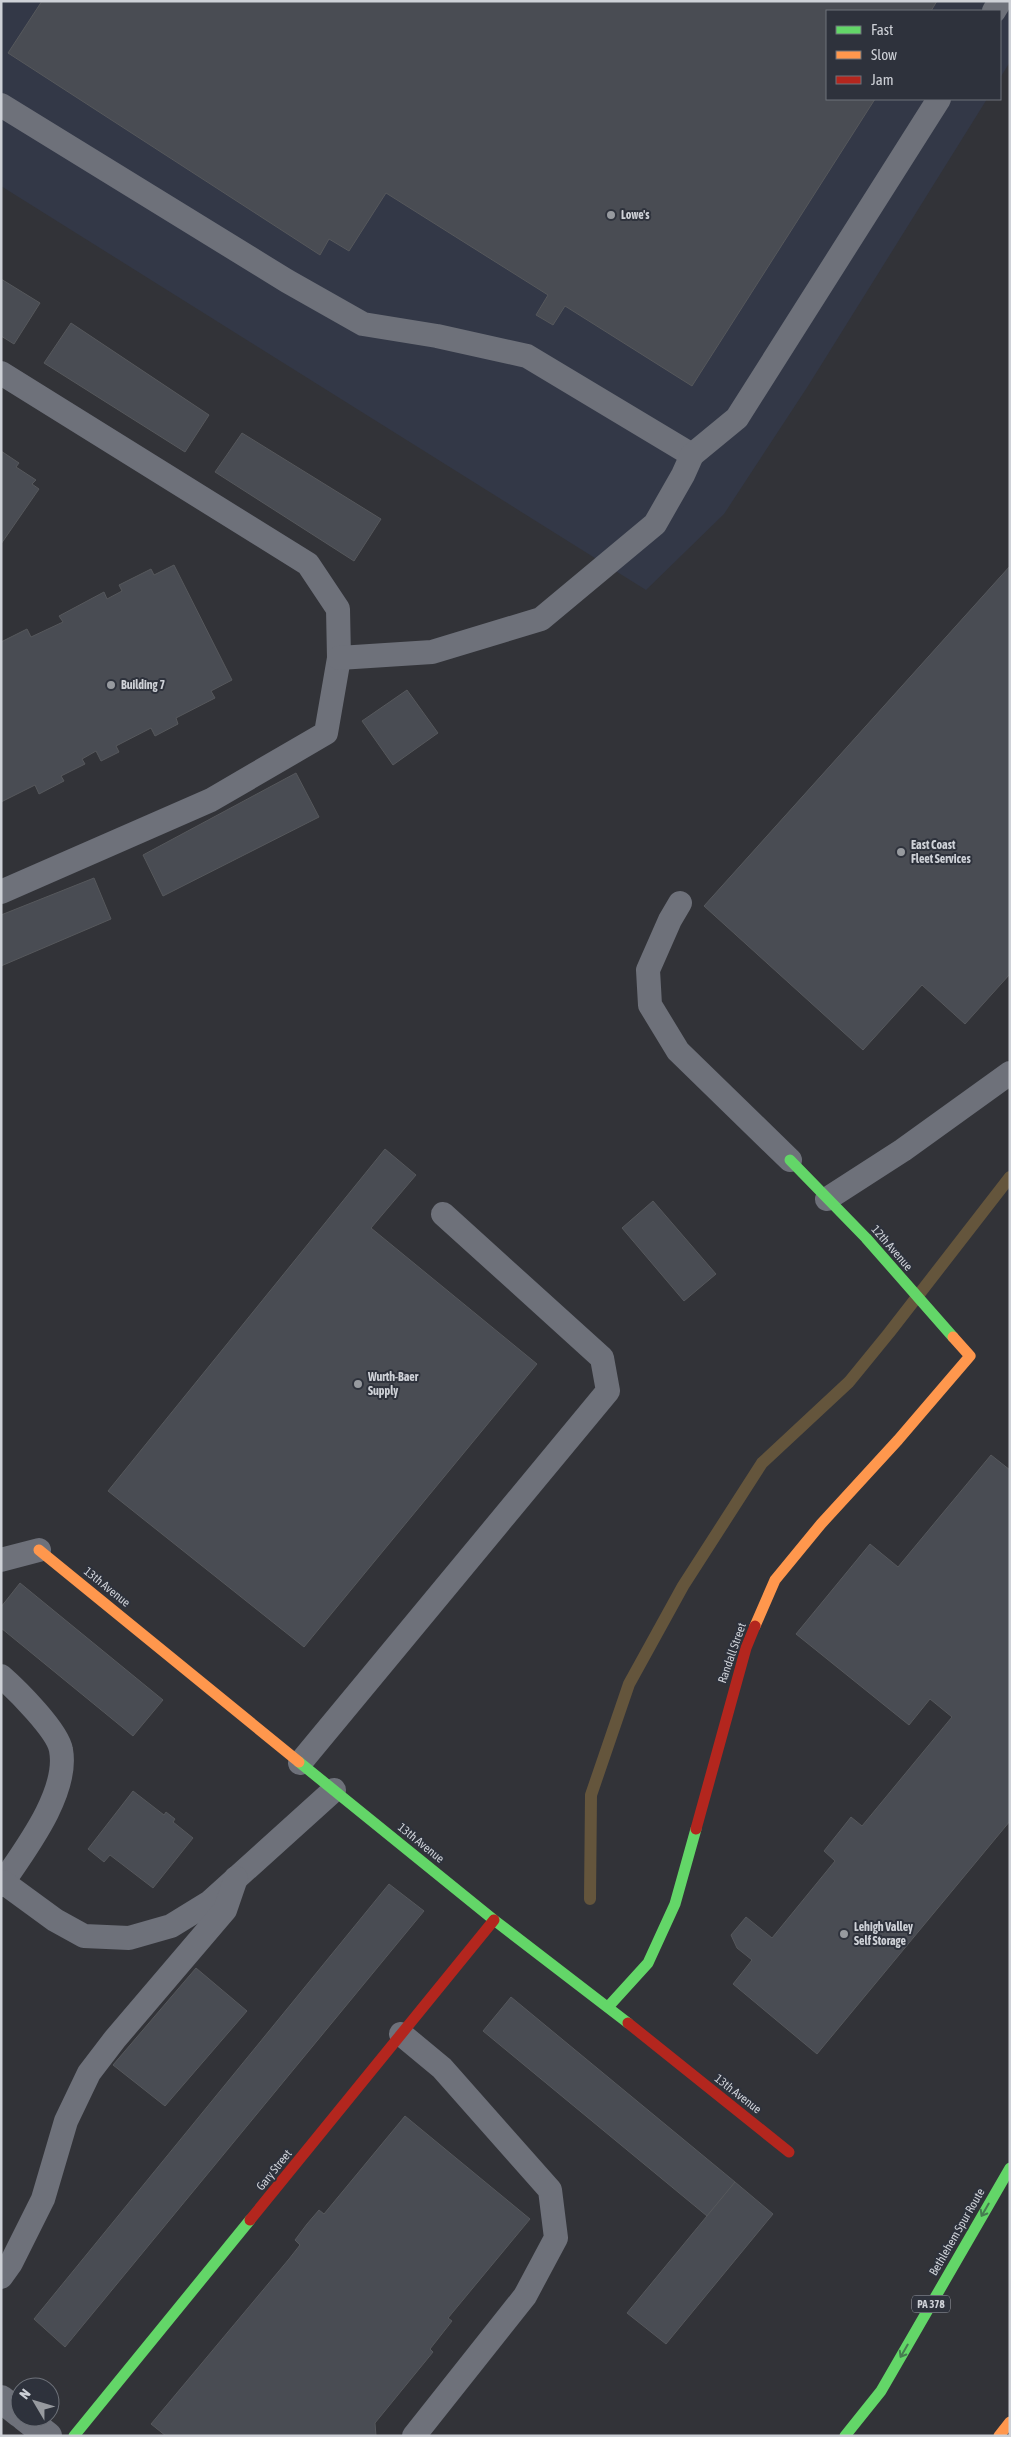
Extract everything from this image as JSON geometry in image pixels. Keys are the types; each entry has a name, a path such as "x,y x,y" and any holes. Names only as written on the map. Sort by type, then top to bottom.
{"main road":[{"name":"12th Avenue","path":"790,1160 866,1238 930,1313 970,1356"},
{"name":"Randall Street","path":"608,2007 648,1963 676,1904 746,1648 775,1580 820,1524 898,1440 970,1356"},
{"name":"13th Avenue","path":"39,1550 494,1920 608,2007 789,2152"},
{"name":"Gary Street","path":"74,2436 494,1920"},
{"name":"Bethlehem Spur Route","path":"845,2436 881,2391 1010,2168"},
{"path":"999,2436 1010,2422"}],"street":[{"path":"37,2427 48,2436"}],"lane":[{"path":"339,658 432,652 540,620 655,524 683,476 692,455 737,418 938,100"},
{"path":"1,105 286,281 363,324 437,336 526,356 692,455"},
{"path":"1,373 308,564 338,609 339,658 326,733 211,800 1,892"},
{"path":"680,903 670,920 648,970 650,1005 678,1052 731,1101 790,1160"},
{"path":"827,1199 903,1150 1010,1073"},
{"path":"300,1763 608,1391 602,1358 443,1214"},
{"path":"1,1560 39,1550"},
{"path":"1,1676 17,1690 43,1720 61,1748 62,1772 53,1798 32,1840 2,1883 55,1920 84,1936 128,1938 171,1926 210,1902 334,1790"},
{"path":"1,2278 11,2263 43,2199 66,2121 89,2073 114,2039 226,1910 236,1878"},
{"path":"401,2034 442,2068 550,2190 556,2238 525,2296 414,2436"}],"shaded area":[{"path":"1,1 1010,1 1010,62 1001,76 1001,10 826,10 826,100 986,100 808,386 724,514 646,590 1,186"}],"building":[{"name":"Lowe's","path":"42,1 937,1 932,10 826,10 826,100 874,100 692,386 565,306 553,325 536,315 548,295 386,193 349,251 329,239 320,255 8,53"},
{"path":"1,279 40,303 14,344 1,336"},
{"path":"71,323 209,415 185,452 44,363"},
{"path":"242,433 381,519 354,561 215,472"},
{"path":"1,451 19,463 16,467 36,480 32,484 39,489 1,544"},
{"name":"Building 7","path":"174,565 232,680 211,691 215,698 176,718 178,724 155,736 151,728 116,746 119,752 101,761 96,751 82,759 85,764 61,776 64,781 39,794 35,785 1,802 1,642 27,629 31,637 63,622 59,616 104,592 107,599 122,591 119,585 151,569 154,575"},
{"path":"1010,566 1010,974 965,1024 922,985 863,1050 704,906"},
{"path":"407,690 438,733 393,765 362,721"},
{"path":"296,773 319,817 163,896 143,855"},
{"path":"94,878 111,919 1,966 1,915"},
{"name":"Wurth-Baer Supply","path":"385,1149 416,1175 371,1228 537,1364 304,1647 108,1491"},
{"path":"653,1201 716,1274 684,1301 622,1228"},
{"path":"991,1455 1010,1470 1010,1821 817,2054 733,1984 752,1960 737,1948 731,1935 746,1917 772,1938 835,1861 824,1851 851,1817 862,1826 952,1717 930,1699 909,1725 796,1634 870,1544 898,1567"},
{"path":"20,1583 163,1700 133,1736 1,1628 1,1607"},
{"path":"133,1791 164,1815 166,1812 175,1819 173,1822 193,1838 153,1888 110,1855 104,1862 88,1849"},
{"path":"389,1884 424,1911 65,2347 34,2319"},
{"path":"196,1968 247,2011 165,2106 113,2065"},
{"path":"511,1997 735,2182 707,2216 483,2031"},
{"path":"405,2116 530,2219 448,2318 452,2321 430,2349 433,2352 375,2423 376,2436 166,2436 151,2424 300,2245 295,2240 307,2224 319,2210 324,2214"},
{"path":"735,2182 773,2214 666,2344 627,2313"}],"waterway":[{"path":"590,1899 591,1795 629,1684 683,1586 762,1463 849,1382 1010,1177"}],"traffic: fast":[{"path":"790,1160 866,1238 953,1337"},
{"path":"299,1762 494,1920 628,2023"},
{"path":"608,2007 648,1963 675,1904 696,1829"},
{"path":"845,2436 881,2391 1010,2168"},
{"path":"74,2436 250,2220"}],"traffic: slow":[{"path":"755,1626 775,1580 821,1524 898,1440 970,1356 953,1337"},
{"path":"39,1550 299,1762"},
{"path":"999,2436 1010,2422"}],"traffic: jam":[{"path":"696,1829 746,1648 755,1626"},
{"path":"250,2220 494,1920"},
{"path":"628,2023 789,2152"}],"place":[{"name":"Lowe's","path":"611,215"},
{"name":"Building 7","path":"111,685"},
{"name":"East Coast Fleet Services","path":"901,852"},
{"name":"Wurth-Baer Supply","path":"358,1384"},
{"name":"Lehigh Valley Self Storage","path":"844,1934"}]}
